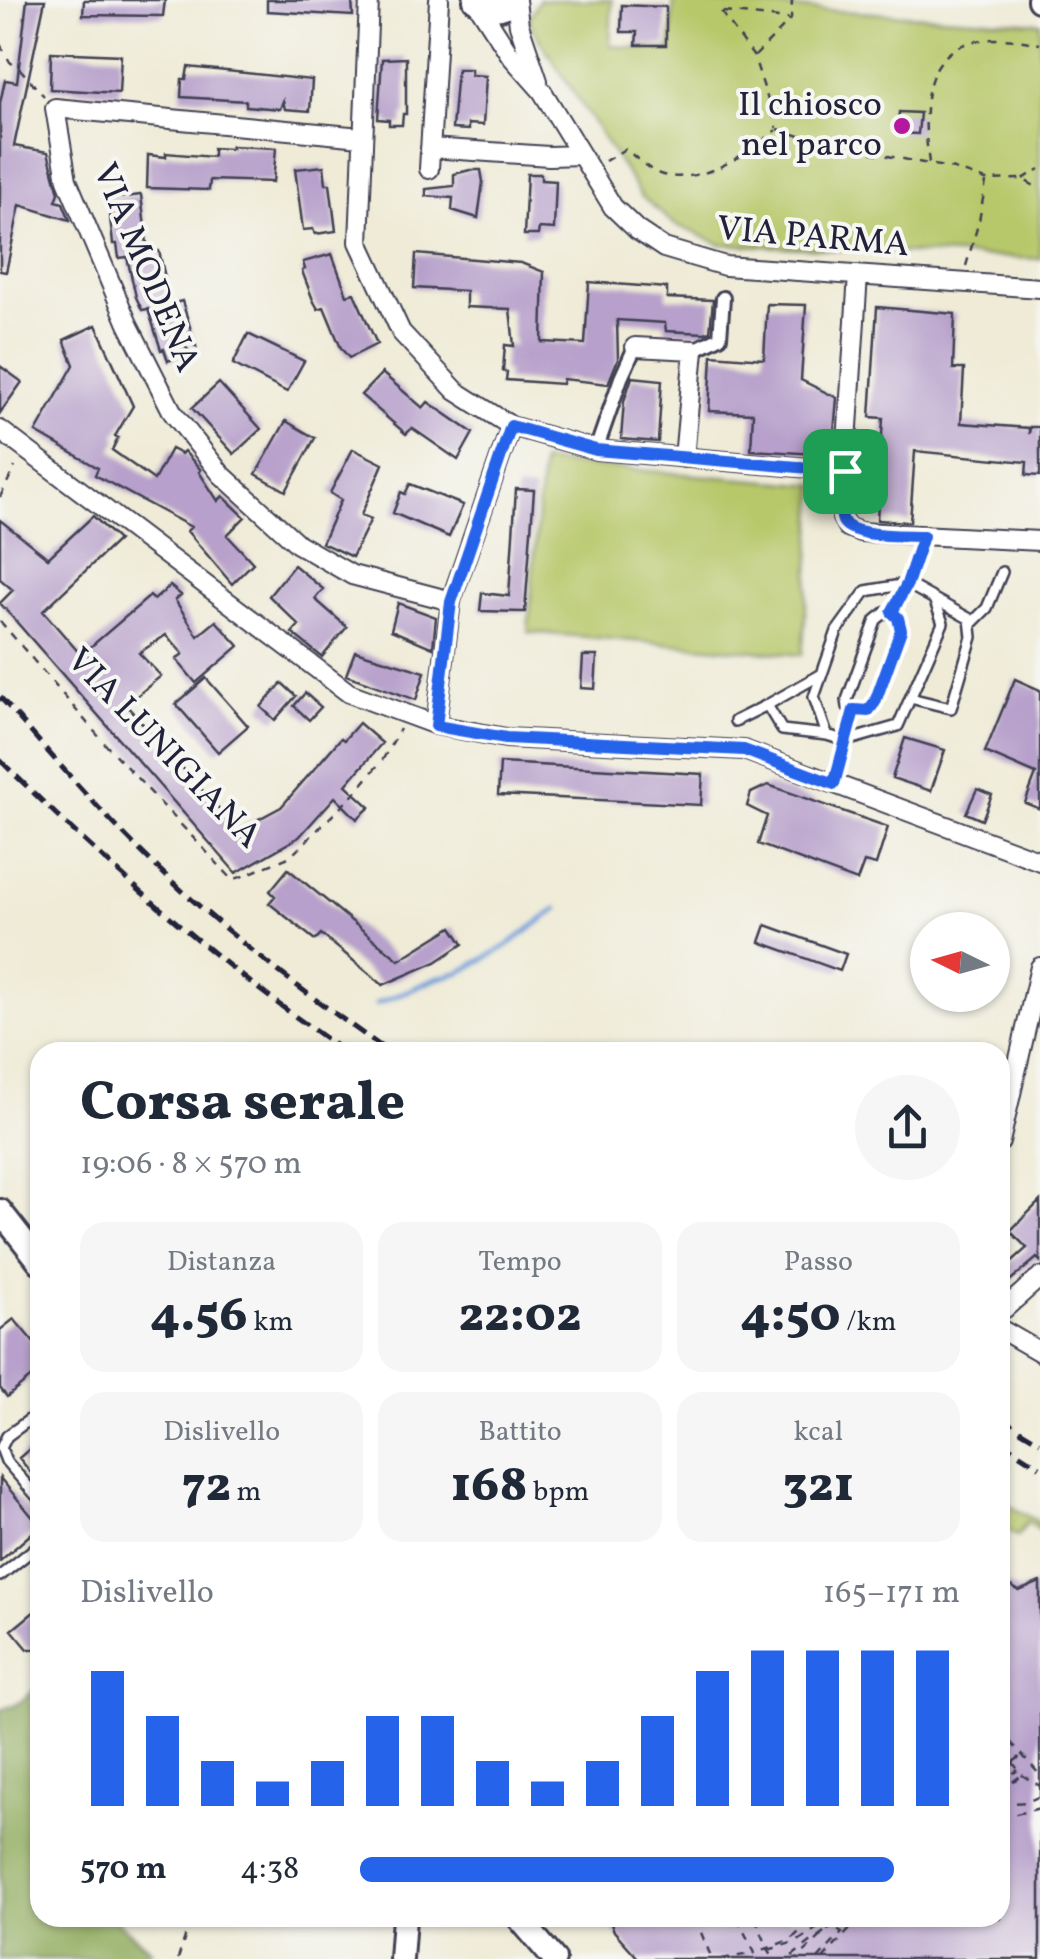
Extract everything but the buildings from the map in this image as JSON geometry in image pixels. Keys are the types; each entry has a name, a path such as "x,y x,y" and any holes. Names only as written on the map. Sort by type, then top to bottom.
{"street":[{"path":"369,0 359,242 401,332 456,391 511,426 596,450 845,471"},
{"path":"429,169 439,0"},
{"path":"475,0 492,9 501,9 514,0"},
{"name":"VIA PARMA","path":"475,0 511,56 542,91 614,206 637,230 664,248 724,274 858,274 1040,288"},
{"name":"VIA PARMA","path":"514,0 542,91"},
{"name":"VIA MODENA","path":"361,137 55,108 68,180 128,324 173,413 222,474 298,544 352,575 451,602"},
{"path":"430,148 586,163"},
{"path":"858,274 842,518 848,527 860,532 1040,541"},
{"path":"596,450 620,378 635,347 694,350 720,337 724,298"},
{"path":"684,458 694,350"},
{"path":"436,726 451,602 511,426"},
{"path":"0,430 349,693 436,726 506,738 744,750 1040,861"},
{"path":"1010,1098 1040,967"},
{"path":"0,1211 30,1249"},
{"path":"1010,1300 1040,1278"},
{"path":"1010,1336 1040,1352"},
{"path":"400,1959 403,1927"},
{"path":"524,1927 555,1957"}],"lane":[{"path":"892,612 907,584 923,536"},
{"path":"970,624 987,608 1002,572"},
{"path":"827,735 814,697 837,631 866,591 907,584 970,619 972,638 951,708 910,698"},
{"path":"767,705 782,730 827,735 846,742 898,726 942,623 934,599"},
{"path":"892,612 901,630 875,702 868,711 854,710 847,700 876,620 892,612"},
{"path":"736,721 822,674"},
{"path":"834,784 854,710"},
{"path":"30,1419 6,1436 2,1448 6,1461 30,1489"},
{"path":"0,1576 30,1552"}],"path":[{"path":"754,57 791,19 792,0"},
{"path":"778,129 754,57 721,12 791,19"},
{"path":"929,164 924,96 943,58 961,44 988,36 1040,44"},
{"path":"0,44 10,62 55,108"},
{"path":"778,129 822,143 929,164 986,180 1022,180 1040,188"},
{"path":"586,163 625,149 660,175 690,176 737,160 778,129"},
{"path":"1022,180 1040,168"},
{"path":"964,283 986,180"},
{"path":"0,497 24,449"},
{"name":"VIA LUNIGIANA","path":"0,620 106,745 232,880 292,856 356,794 408,715"},
{"path":"1010,1741 1040,1775"},
{"path":"1010,1764 1022,1755"},
{"path":"1010,1759 1022,1775 1040,1786"},
{"path":"1010,1775 1019,1769"},
{"path":"1010,1784 1022,1775"},
{"path":"1010,1803 1040,1796"},
{"path":"1010,1816 1040,1808"},
{"path":"178,1959 188,1927"},
{"path":"699,1927 712,1959"},
{"path":"742,1927 755,1953"},
{"path":"759,1927 773,1959"},
{"path":"722,1959 755,1953 792,1939 804,1927"},
{"path":"768,1950 798,1941 820,1927"},
{"path":"784,1942 794,1958 831,1927"},
{"path":"821,1959 842,1933 833,1927"},
{"path":"821,1959 851,1927"}],"green space":[{"path":"539,0 612,0 610,46 670,50 674,1 1040,23 1040,259 720,244 674,224 641,196 534,31 529,18"},
{"path":"542,462 816,485 802,655 528,632"},
{"path":"1010,1506 1040,1523 1040,1530 1027,1522 1018,1536 1010,1531"},
{"path":"30,1694 30,1927 124,1927 151,1950 139,1959 0,1959 0,1710 16,1705"}],"waterway":[{"path":"376,1004 461,972 505,947 557,909"}],"railway":[{"path":"0,697 99,808 188,896 272,966 375,1042"},
{"path":"0,760 166,914 331,1042"},
{"path":"1010,1424 1040,1442"},
{"path":"1010,1448 1040,1467"}],"place":[{"name":"Il chiosco nel parco","path":"902,126"}],"route":[{"path":"511,426 596,450 845,471 842,518 848,527 860,532 923,536 907,584 892,612 901,630 875,702 868,711 854,710 834,784 744,750 506,738 436,726 451,602 511,426"}]}
